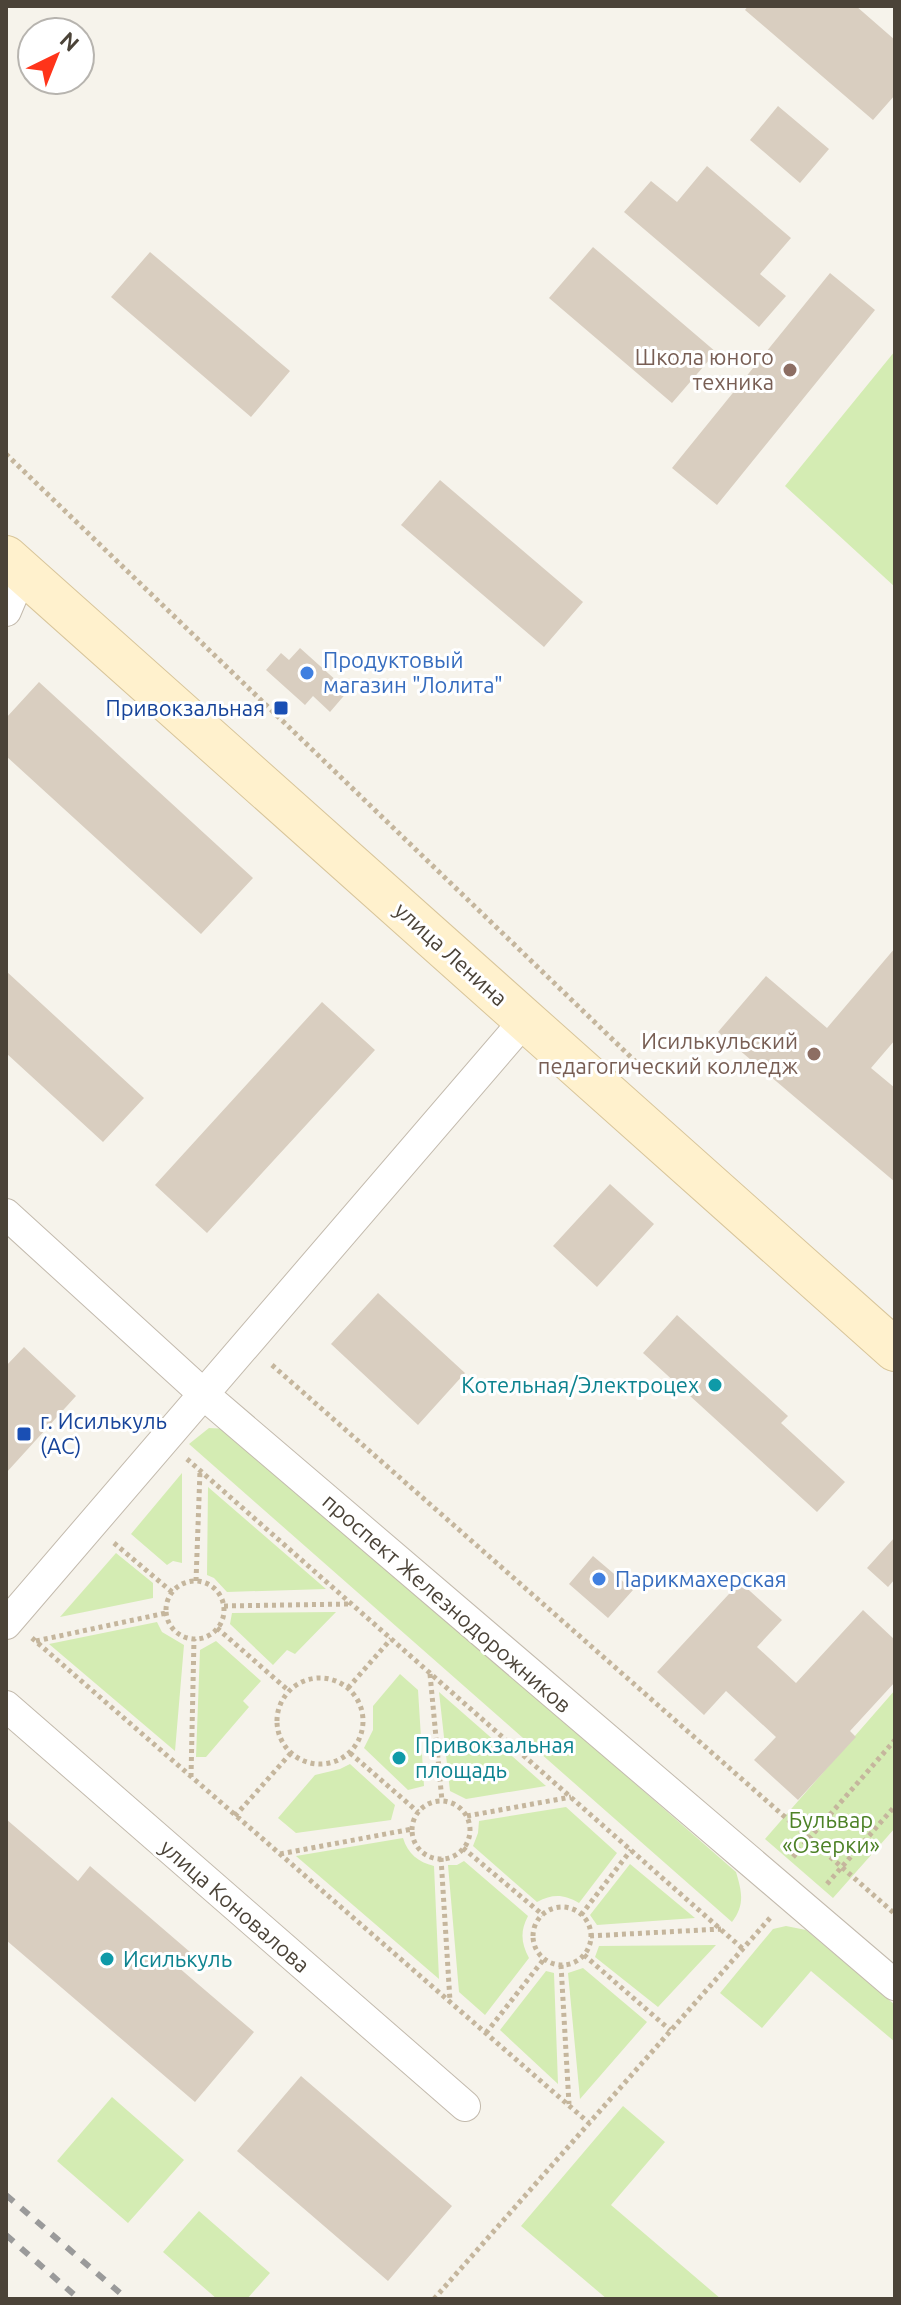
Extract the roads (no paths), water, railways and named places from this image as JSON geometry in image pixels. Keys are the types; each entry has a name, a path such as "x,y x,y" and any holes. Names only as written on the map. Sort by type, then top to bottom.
{"street":[{"path":"6,611 14,565"},
{"name":"улица Ленина","path":"14,565 895,1350"},
{"path":"8,1622 525,1020"},
{"name":"проспект Железнодорожников","path":"6,1214 204,1394 895,1985"},
{"name":"улица Коновалова","path":"6,1706 465,2106"}],"railway":[{"path":"6,2195 127,2299"},
{"path":"6,2235 79,2299"}],"place":[{"name":"Школа юного техника","path":"790,370"},
{"name":"Продуктовый магазин \"Лолита\"","path":"307,673"},
{"name":"Привокзальная","path":"281,708"},
{"name":"Исилькульский педагогический колледж","path":"814,1054"},
{"name":"Котельная/Электроцех","path":"715,1385"},
{"name":"г. Исилькуль (АС)","path":"24,1434"},
{"name":"Парикмахерская","path":"599,1579"},
{"name":"Привокзальная площадь","path":"399,1758"},
{"name":"Исилькуль","path":"107,1959"}],"park label":[{"name":"Бульвар «Озерки»","path":"831,1832"}]}
